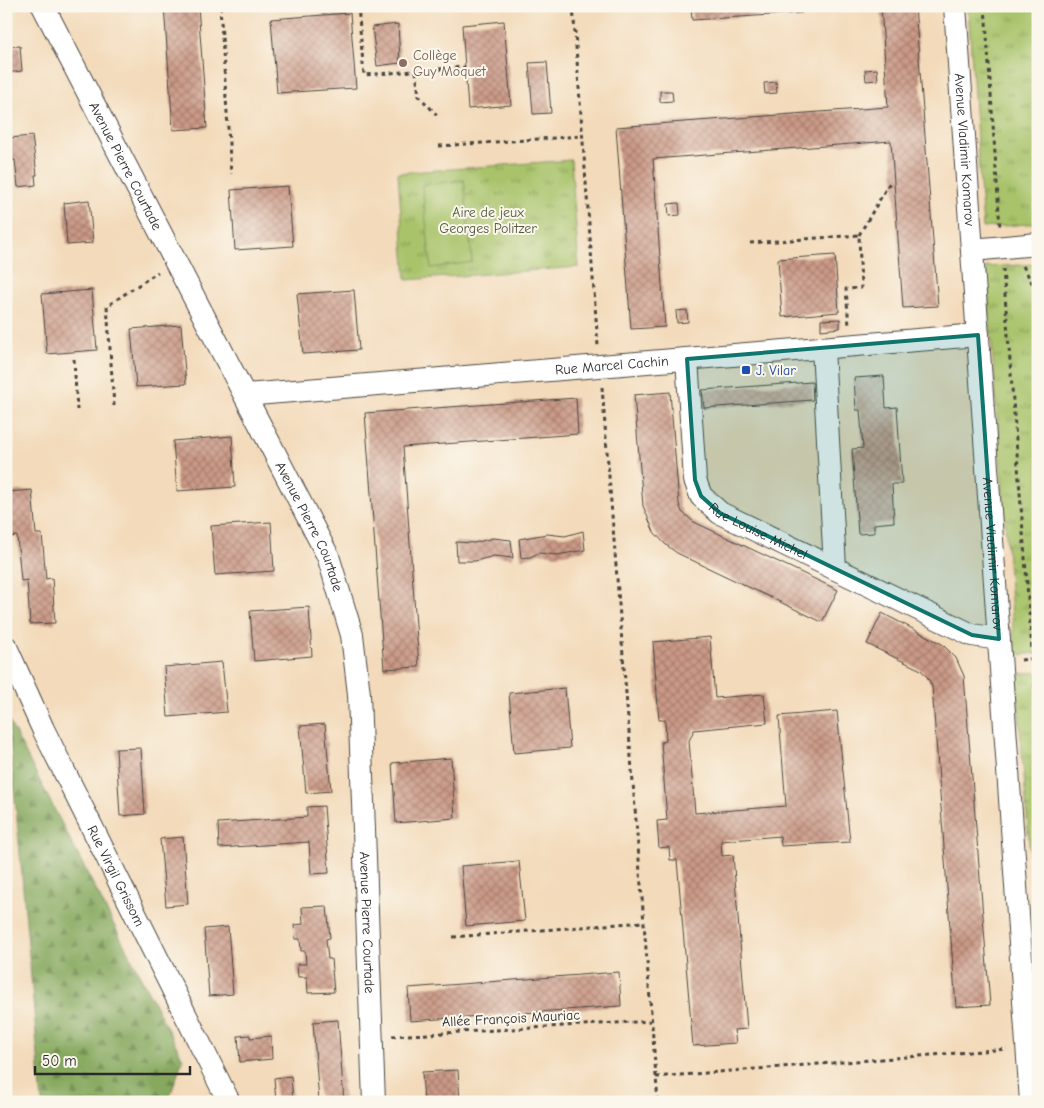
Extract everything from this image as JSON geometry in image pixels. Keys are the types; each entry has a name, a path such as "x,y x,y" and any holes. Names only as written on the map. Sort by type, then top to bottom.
{"street":[{"name":"Avenue Pierre Courtade","path":"43,6 328,556 352,635 360,705 374,1102"},
{"name":"Avenue Vladimir Komarov","path":"955,6 1031,1102"},
{"path":"972,250 1038,244"},
{"name":"Rue Marcel Cachin","path":"245,395 978,335"},
{"path":"823,348 835,568"},
{"name":"Rue Louise Michel","path":"687,359 695,480 702,496 720,513 972,634 999,638"},
{"name":"Rue Virgil Grissom","path":"6,647 43,729 229,1102"}],"path":[{"path":"220,6 231,174"},
{"path":"358,6 364,75 465,67"},
{"path":"572,6 658,1102"},
{"path":"985,6 1007,247 1038,729"},
{"path":"416,71 419,96 437,115"},
{"path":"439,146 582,136"},
{"path":"850,346 846,289 861,288 858,235 890,182"},
{"path":"750,243 858,235"},
{"path":"1007,247 1038,294"},
{"path":"114,406 107,306 175,261"},
{"path":"74,359 78,410"},
{"path":"453,937 644,922"},
{"name":"Allée François Mauriac","path":"372,1037 651,1021"},
{"path":"656,1077 890,1057 1027,1048"}],"highlighted area":[{"path":"978,335 999,639 972,635 720,513 701,496 695,480 687,359"}],"green space":[{"path":"968,6 1038,6 1038,223 983,228"},
{"name":"Aire de jeux Georges Politzer","path":"571,160 579,267 406,280 398,173"},
{"path":"464,180 472,262 431,268 422,185"},
{"path":"1038,264 1038,653 1015,655 986,267"},
{"path":"1038,672 1038,958 1016,674"},
{"path":"8,719 183,1059 168,1102 42,1102"}],"building":[{"path":"164,6 198,6 207,128 173,130"},
{"path":"691,6 802,6 802,13 692,20"},
{"path":"881,6 915,6 938,306 903,308 891,141 653,159 665,327 631,329 616,127 888,107"},
{"path":"350,13 356,88 277,93 271,19"},
{"path":"504,21 511,105 468,109 462,25"},
{"path":"398,24 400,63 377,66 372,27"},
{"path":"20,46 22,71 6,73 6,47"},
{"path":"547,62 551,113 533,114 529,63"},
{"path":"877,69 878,80 866,81 865,70"},
{"path":"776,82 777,93 765,94 764,83"},
{"path":"660,91 672,91 673,101 660,102"},
{"path":"32,136 37,175 35,175 36,185 18,187 15,160 11,160 9,138"},
{"path":"288,186 293,246 235,250 231,190"},
{"path":"89,200 93,243 67,245 64,203"},
{"path":"679,203 680,215 669,216 668,204"},
{"path":"835,255 839,312 782,317 778,259"},
{"path":"92,290 97,350 47,354 42,294"},
{"path":"354,290 359,350 303,354 297,294"},
{"path":"687,310 688,322 677,323 676,311"},
{"path":"840,319 840,328 821,330 821,320"},
{"path":"181,325 186,384 136,387 131,329"},
{"path":"884,376 886,408 897,407 902,484 892,484 894,522 874,524 874,533 858,534 852,449 863,448 860,410 856,410 854,378"},
{"path":"812,382 813,400 704,408 702,390"},
{"path":"670,392 679,504 682,512 694,522 838,590 822,622 677,553 654,532 643,506 634,395"},
{"path":"576,398 578,434 403,447 419,667 384,669 365,413"},
{"path":"232,436 235,487 177,491 173,441"},
{"path":"32,490 36,534 42,534 46,579 52,578 55,623 30,624 27,580 21,581 17,536 10,537 7,492"},
{"path":"271,522 274,571 215,575 211,526"},
{"path":"583,531 585,550 557,555 539,553 521,558 519,539 547,534 565,536"},
{"path":"493,538 511,540 513,558 494,556 475,561 457,561 456,542 474,543"},
{"path":"309,607 312,656 254,661 250,611"},
{"path":"882,613 942,644 956,658 964,676 990,1005 956,1007 932,687 928,678 921,670 867,644"},
{"path":"710,637 715,698 764,694 767,723 694,730 689,741 695,813 786,806 779,716 837,711 850,842 781,846 780,836 721,841 722,856 733,855 747,1029 734,1030 736,1043 693,1046 677,860 670,860 669,847 659,848 657,821 667,820 661,742 666,741 665,720 659,720 653,642"},
{"path":"222,662 227,712 168,717 164,667"},
{"path":"565,688 570,748 514,753 509,693"},
{"path":"325,724 331,791 306,793 300,726"},
{"path":"141,748 145,814 120,816 116,749"},
{"path":"451,758 455,818 396,823 392,763"},
{"path":"324,806 329,873 311,874 309,842 219,848 218,823 307,817 307,807"},
{"path":"183,837 188,904 166,906 160,839"},
{"path":"519,861 525,921 466,926 461,866"},
{"path":"327,906 330,938 326,939 328,959 331,959 334,992 308,993 307,977 298,977 297,964 306,964 305,951 301,951 300,939 295,939 294,925 303,924 302,907"},
{"path":"228,927 233,994 209,996 204,929"},
{"path":"619,972 621,1006 410,1021 408,988"},
{"path":"338,1020 344,1102 319,1102 313,1022"},
{"path":"250,1035 250,1038 271,1036 272,1059 240,1062 238,1036"},
{"path":"458,1070 460,1102 424,1102 422,1072"},
{"path":"291,1076 293,1102 276,1102 274,1078"}],"place":[{"name":"Collège Guy Moquet","path":"403,63"},
{"name":"J. Vilar","path":"746,370"}]}
